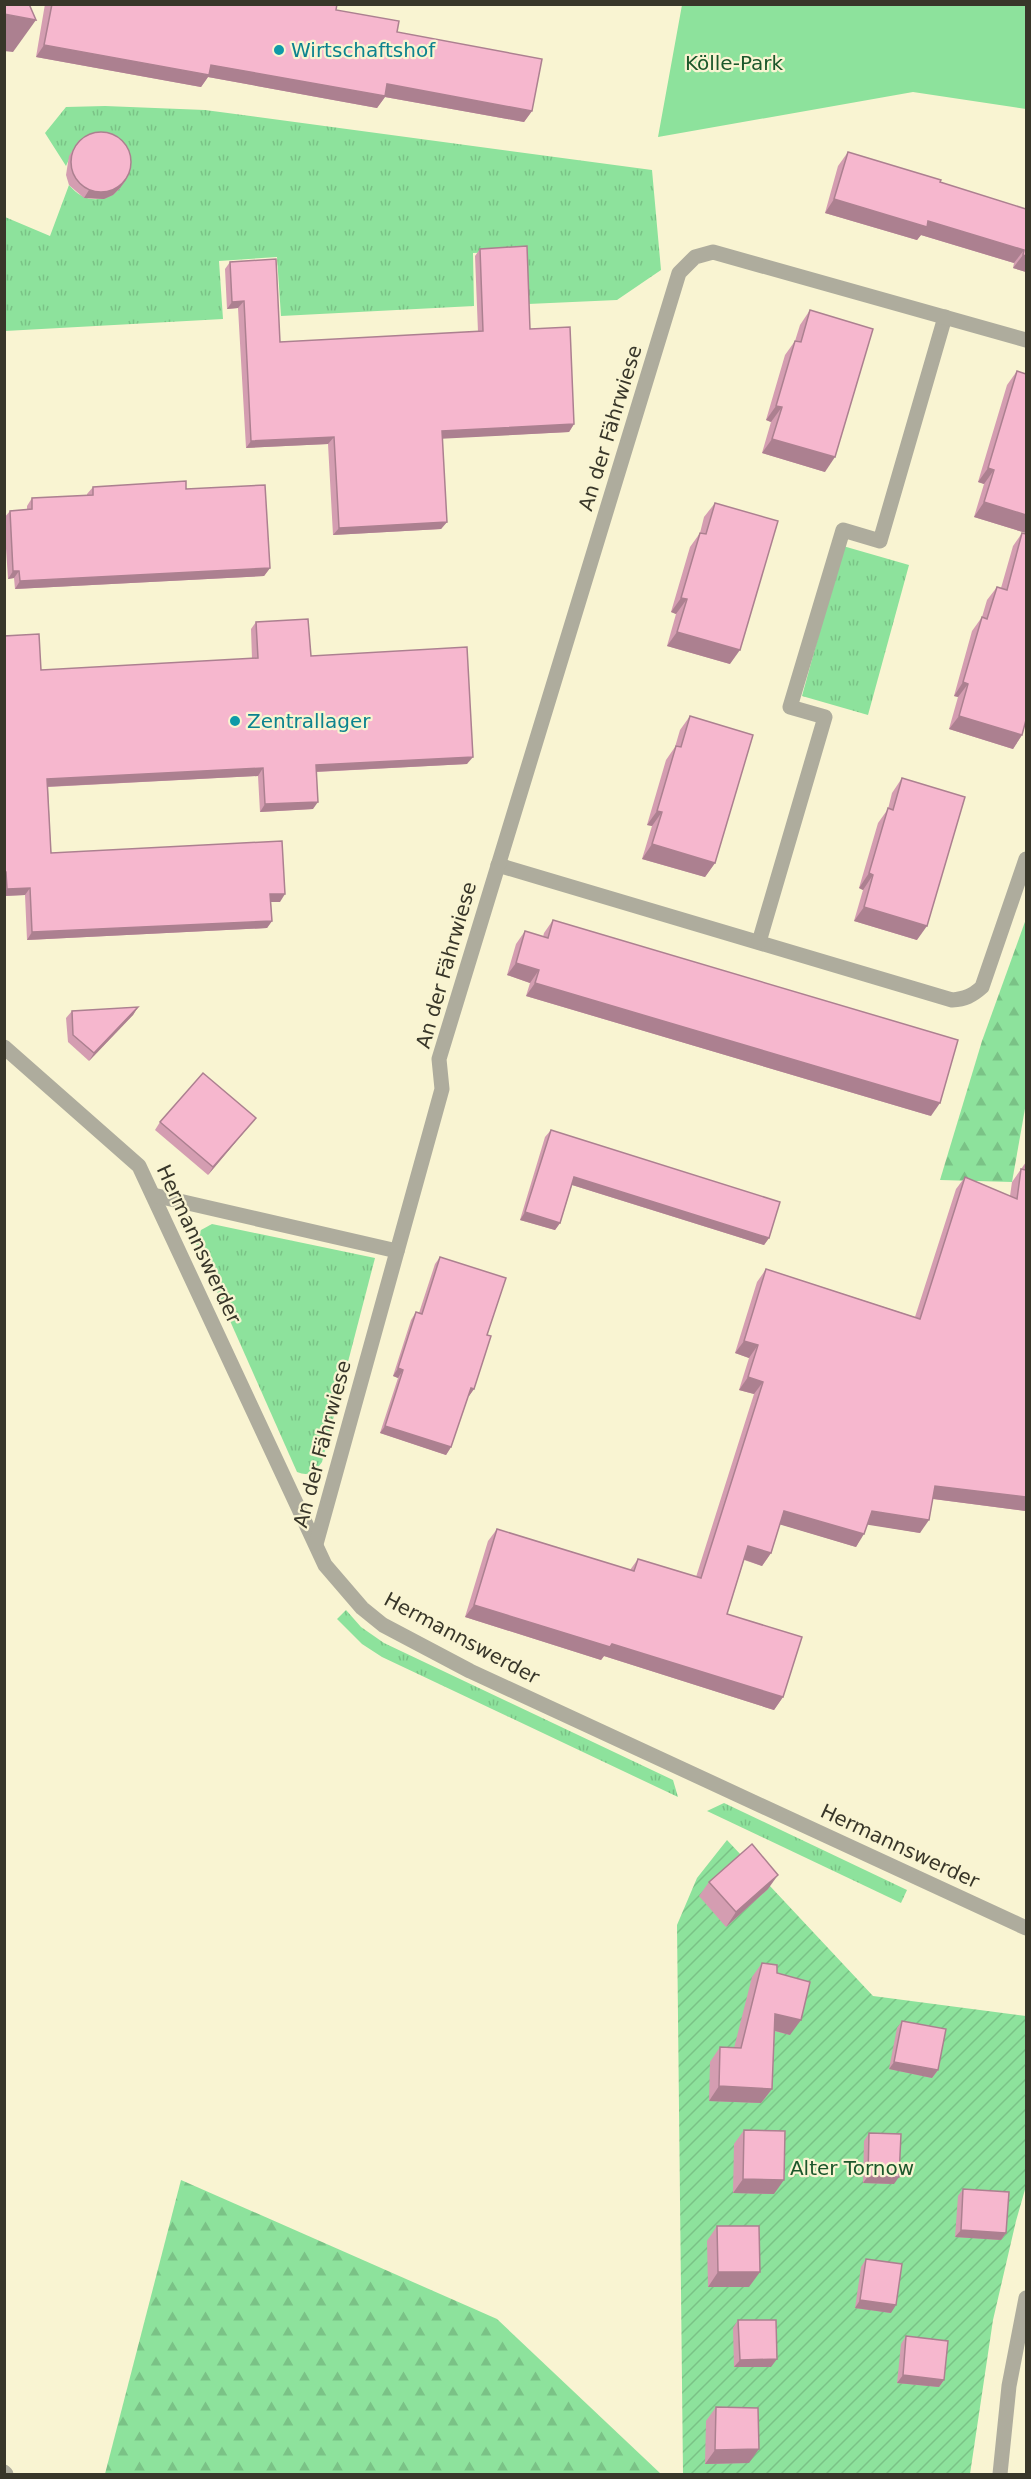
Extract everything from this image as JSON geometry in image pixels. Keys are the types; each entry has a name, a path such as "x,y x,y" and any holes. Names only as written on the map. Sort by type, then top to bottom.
{"street":[{"name":"An der Fährwiese","path":"316,1544 442,1089 439,1059 680,273 695,257 713,252 1026,340"},
{"path":"759,942 825,717 790,707 843,530 880,541 945,317"},
{"name":"An der Fährwiese","path":"498,866 952,1000 965,999 974,995 982,987 1026,859"},
{"name":"Hermannswerder","path":"4,1047 139,1166 325,1565 343,1588 382,1625 470,1671 1026,1928"},
{"path":"153,1195 397,1251"},
{"path":"1000,2475 1009,2386 1026,2298"}],"green space":[{"name":"Kölle-Park","path":"682,5 1026,5 1026,109 913,92 658,137"},
{"path":"105,106 205,110 652,170 661,270 617,300 528,304 525,251 473,253 474,306 281,316 277,257 219,261 223,319 5,331 5,217 50,236 69,185 81,195 94,199 107,197 120,188 74,148 66,166 45,133 66,107"},
{"path":"843,546 909,565 868,715 802,696"},
{"path":"1026,919 1026,1103 1012,1182 940,1180 982,1041"},
{"path":"212,1224 375,1258 322,1462 311,1473 297,1472 196,1244 201,1230"},
{"path":"346,1610 361,1627 384,1643 673,1780 678,1797 382,1657 362,1644 337,1619"},
{"path":"724,1803 907,1890 901,1903 707,1811"},
{"name":"Alter Tornow","path":"727,1840 873,1996 1026,2016 1026,2186 993,2320 970,2474 683,2474 677,1925 697,1878"},
{"path":"181,2180 497,2319 661,2474 105,2474"}],"building":[{"path":"4,4 29,4 36,20 4,14"},
{"path":"52,4 337,4 336,10 399,21 397,32 542,59 532,111 387,84 385,96 211,65 209,75 44,45"},
{"path":"101,132 122,141 131,162 122,183 101,192 80,183 71,162 80,141"},
{"path":"848,152 1026,209 1026,256 1023,255 1024,250 928,221 927,227 834,199"},
{"path":"527,246 530,329 570,327 574,424 442,431 447,522 339,528 334,437 251,441 244,301 232,302 230,262 276,259 280,342 483,331 480,249"},
{"path":"810,310 873,329 835,457 772,439 782,407 776,406 795,341 801,342"},
{"path":"1017,371 1026,374 1026,515 984,502 994,470 988,468"},
{"path":"186,481 186,489 265,485 270,568 20,581 19,571 13,571 10,511 32,509 32,498 93,495 93,487"},
{"path":"715,503 778,521 740,650 677,632 687,599 681,598 700,533 706,534"},
{"path":"1022,533 1026,534 1026,720 1022,735 959,716 968,684 963,682 982,617 987,619 997,587 1007,590"},
{"name":"Zentrallager","path":"308,619 311,656 467,647 473,757 316,765 318,802 265,804 263,768 47,779 51,853 282,841 285,894 270,894 272,921 32,932 30,888 7,889 6,872 4,872 4,636 39,634 41,670 258,658 256,622"},
{"path":"690,716 753,735 715,863 652,844 662,812 657,811 676,746 681,747"},
{"path":"902,778 965,797 927,926 864,907 873,875 869,873 888,808 893,810"},
{"path":"553,920 958,1040 940,1103 535,983 539,970 516,963 525,931 548,938"},
{"path":"138,1007 94,1053 73,1035 72,1011"},
{"path":"203,1073 256,1118 213,1167 160,1122"},
{"path":"551,1130 780,1202 769,1238 574,1177 560,1223 525,1212"},
{"path":"1021,1169 1026,1170 1026,1497 935,1486 929,1520 872,1511 864,1534 784,1511 771,1553 748,1546 727,1614 802,1637 783,1697 612,1644 610,1647 474,1605 497,1529 634,1571 638,1559 701,1578 763,1382 748,1377 758,1345 744,1341 766,1269 920,1319 965,1177 1017,1199"},
{"path":"440,1257 506,1278 487,1335 491,1336 474,1389 471,1388 451,1447 385,1426 403,1370 398,1368 416,1312 422,1314"},
{"path":"752,1844 778,1875 736,1912 709,1882"},
{"path":"762,1963 777,1965 777,1973 810,1982 801,2020 775,2014 772,2089 719,2086 720,2047 741,2048"},
{"path":"902,2021 946,2029 938,2070 894,2062"},
{"path":"744,2130 785,2131 784,2180 743,2179"},
{"path":"869,2133 901,2134 899,2177 868,2176"},
{"path":"963,2189 1009,2192 1006,2233 961,2230"},
{"path":"717,2226 759,2226 760,2272 718,2272"},
{"path":"866,2259 902,2264 896,2305 860,2300"},
{"path":"738,2320 776,2320 777,2359 740,2360"},
{"path":"906,2336 948,2341 944,2380 903,2375"},
{"path":"716,2407 758,2408 759,2449 715,2450"}],"place":[{"name":"Wirtschaftshof","path":"279,50"},
{"name":"Zentrallager","path":"235,721"}]}
